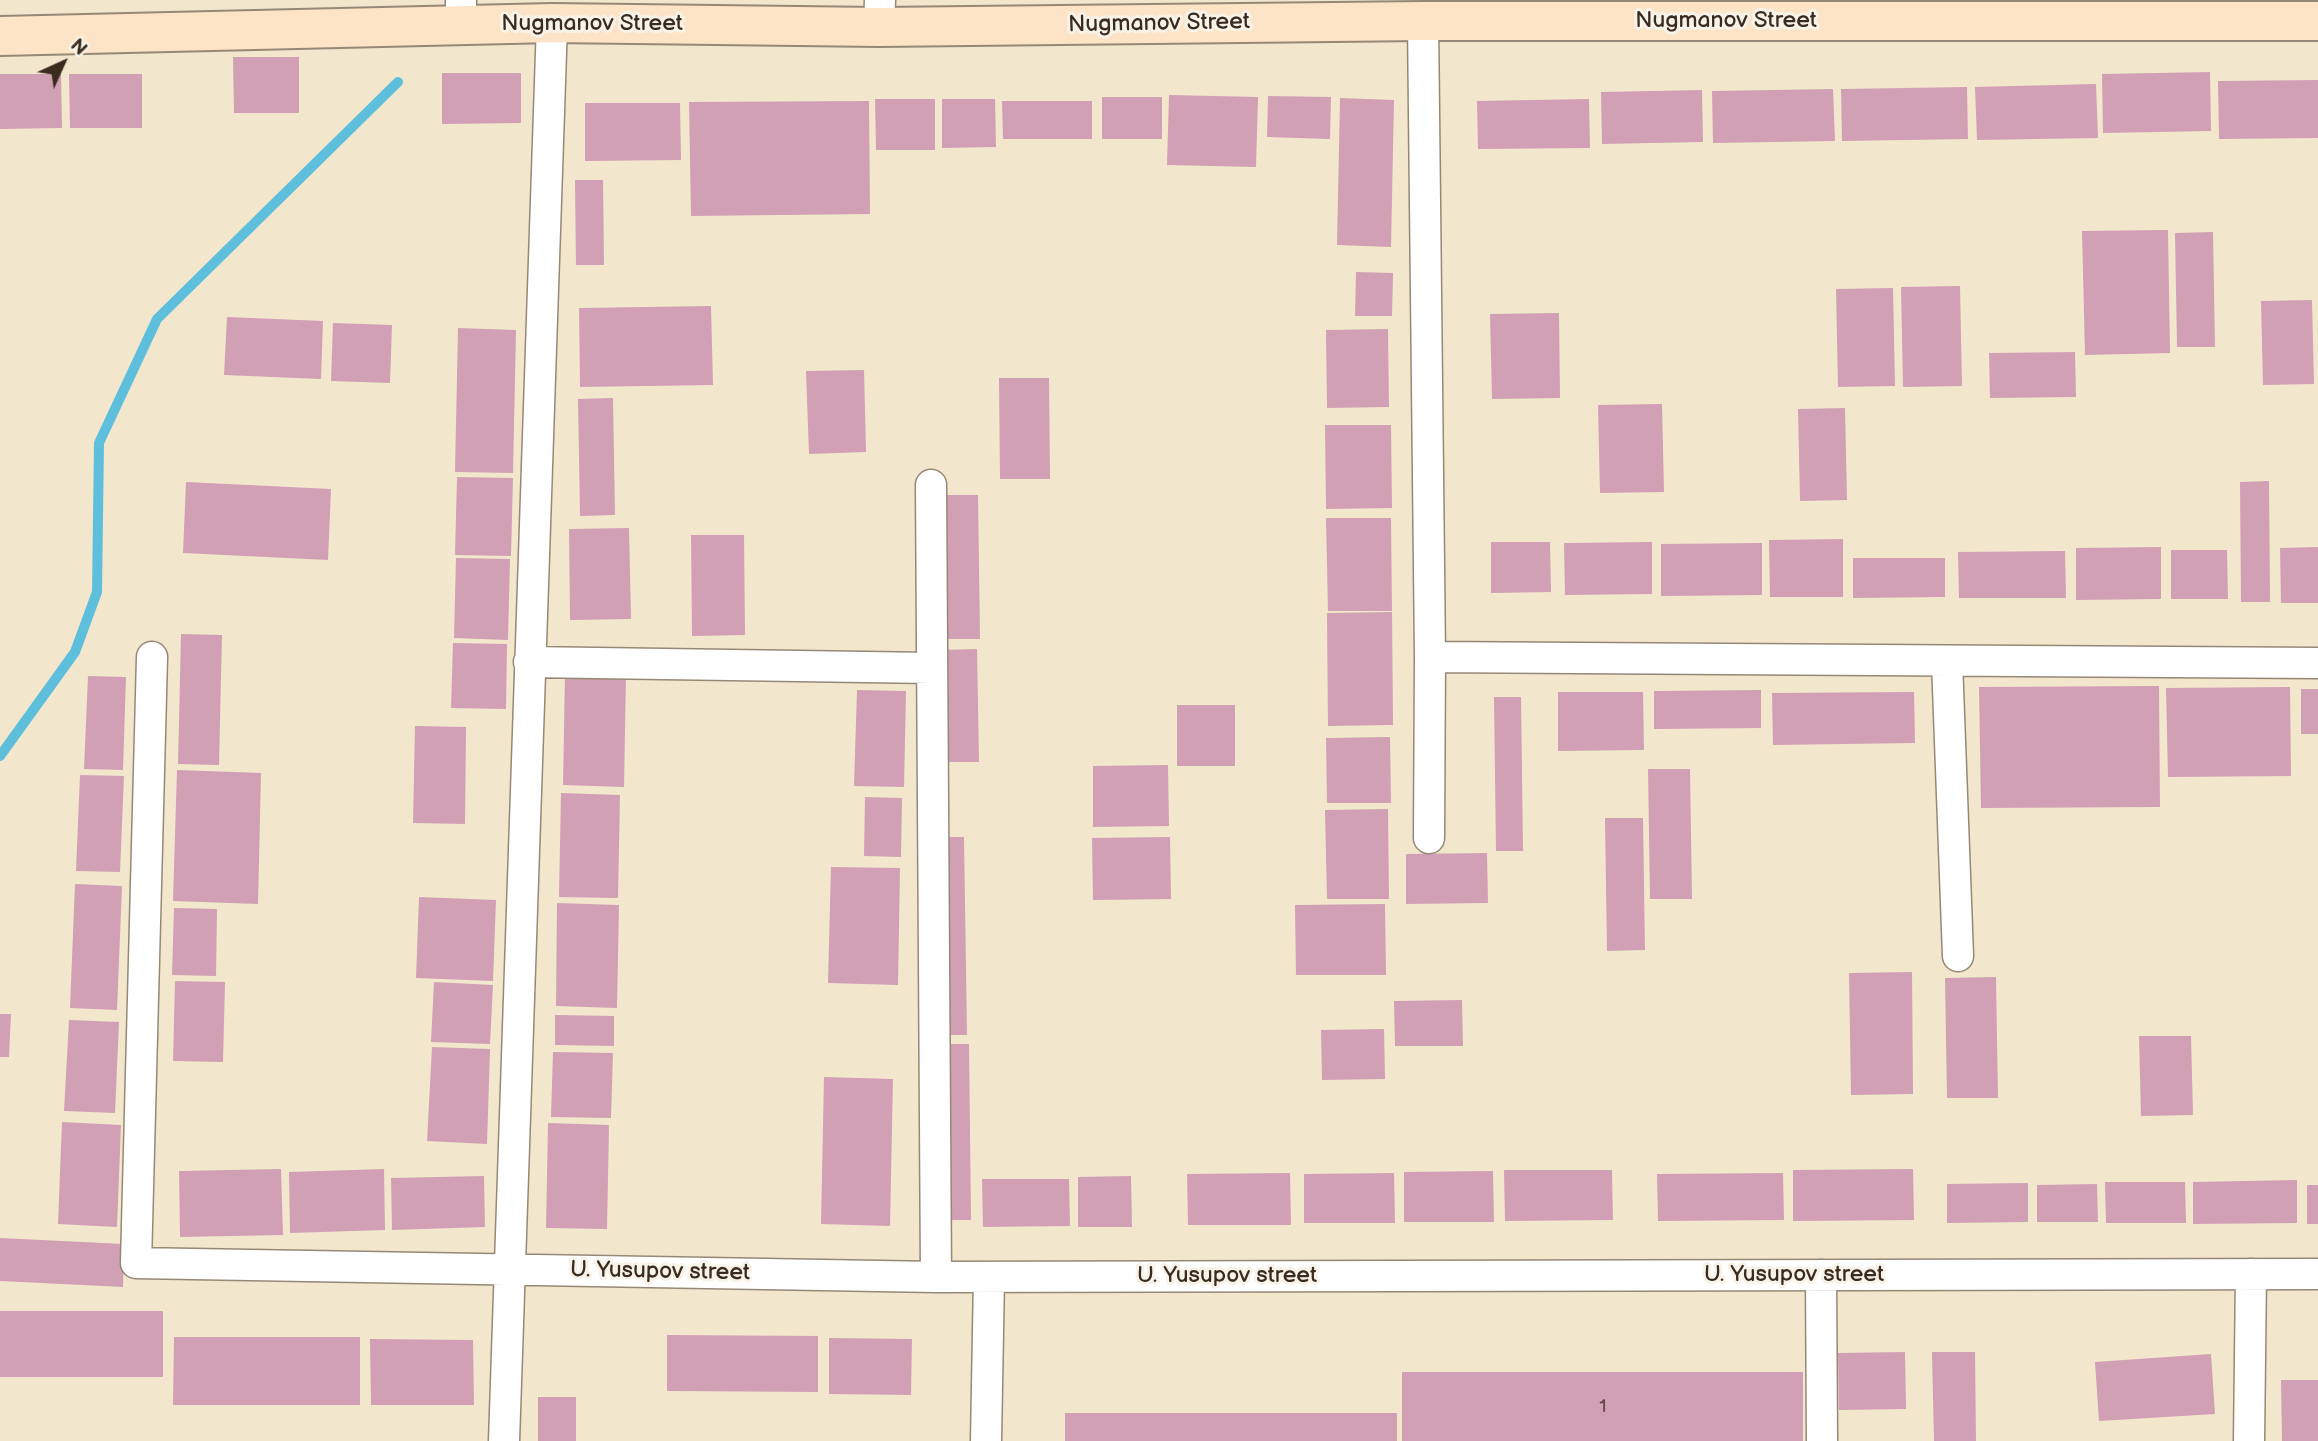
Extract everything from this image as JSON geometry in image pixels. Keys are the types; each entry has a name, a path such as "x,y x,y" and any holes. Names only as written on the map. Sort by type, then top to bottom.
{"main road":[{"name":"Nugmanov Street","path":"0,36 461,13 552,23 879,13 1423,21 2318,21"}],"street":[{"path":"1423,21 1430,657 1429,838"},
{"path":"504,1441 552,23"},
{"path":"931,485 936,1277"},
{"name":"U. Yusupov street","path":"152,657 136,1263 936,1277 2318,1274"},
{"path":"1430,657 2318,663"},
{"path":"1947,661 1958,956"},
{"path":"529,662 932,668"},
{"path":"2249,1441 2251,1274"},
{"path":"1821,1275 1822,1441"},
{"path":"986,1441 989,1277"}],"building":[{"path":"233,57 299,57 299,113 234,113"},
{"path":"2210,72 2211,131 2103,133 2102,74"},
{"path":"442,73 521,73 521,123 442,124"},
{"path":"0,74 61,74 62,128 0,129"},
{"path":"69,74 142,74 142,128 70,128"},
{"path":"2318,80 2318,138 2219,139 2218,81"},
{"path":"2096,84 2098,138 1977,140 1975,87"},
{"path":"1967,87 1968,139 1842,141 1841,89"},
{"path":"1833,89 1835,141 1713,143 1712,91"},
{"path":"1702,90 1703,142 1602,144 1601,92"},
{"path":"1169,95 1258,97 1256,167 1167,165"},
{"path":"1268,96 1331,97 1330,139 1267,137"},
{"path":"1102,97 1162,97 1162,139 1102,139"},
{"path":"1340,98 1394,100 1391,247 1337,245"},
{"path":"875,99 935,99 935,150 876,150"},
{"path":"942,99 995,99 996,147 942,148"},
{"path":"1589,99 1590,148 1478,149 1477,101"},
{"path":"869,101 870,214 691,216 689,102"},
{"path":"1002,101 1092,101 1092,139 1003,139"},
{"path":"585,103 680,103 681,160 585,161"},
{"path":"575,180 603,180 604,265 576,265"},
{"path":"2168,230 2170,353 2085,355 2082,231"},
{"path":"2213,232 2215,347 2177,347 2175,233"},
{"path":"1356,272 1393,273 1392,316 1355,316"},
{"path":"1960,286 1962,386 1903,387 1901,287"},
{"path":"1893,288 1895,386 1838,387 1836,289"},
{"path":"2312,300 2314,384 2263,385 2261,301"},
{"path":"711,306 713,385 580,387 579,308"},
{"path":"1559,313 1560,398 1492,399 1490,314"},
{"path":"227,317 323,321 321,379 224,375"},
{"path":"333,323 392,325 390,383 331,381"},
{"path":"458,328 516,330 513,473 455,472"},
{"path":"1388,329 1389,407 1327,408 1326,330"},
{"path":"2075,352 2076,397 1990,398 1989,353"},
{"path":"864,370 866,452 809,454 806,371"},
{"path":"999,378 1049,378 1050,479 1000,479"},
{"path":"613,398 615,515 580,516 578,399"},
{"path":"1662,404 1664,492 1600,493 1598,405"},
{"path":"1845,408 1847,500 1800,501 1798,409"},
{"path":"1325,425 1391,425 1392,508 1326,509"},
{"path":"457,477 513,478 511,556 455,555"},
{"path":"2269,481 2270,602 2241,602 2240,482"},
{"path":"186,482 331,489 328,560 183,553"},
{"path":"938,495 978,495 980,639 940,639"},
{"path":"1326,518 1391,518 1392,611 1328,611"},
{"path":"629,528 631,619 570,620 569,529"},
{"path":"691,535 744,535 745,635 692,636"},
{"path":"1843,539 1843,597 1770,597 1769,540"},
{"path":"1491,542 1550,542 1551,592 1491,593"},
{"path":"1652,542 1652,594 1565,595 1564,543"},
{"path":"1762,543 1762,595 1661,596 1661,544"},
{"path":"2161,547 2161,599 2076,600 2076,548"},
{"path":"2318,547 2318,603 2281,603 2280,548"},
{"path":"2171,550 2227,550 2228,599 2171,599"},
{"path":"2065,551 2066,598 1959,598 1958,552"},
{"path":"456,558 510,559 508,640 454,638"},
{"path":"1853,558 1945,558 1945,597 1853,598"},
{"path":"1392,612 1393,725 1328,726 1327,613"},
{"path":"181,634 222,635 219,765 178,764"},
{"path":"453,643 507,644 506,709 451,708"},
{"path":"977,649 979,762 942,762 941,650"},
{"path":"565,673 626,674 624,787 563,785"},
{"path":"88,676 126,677 123,770 84,769"},
{"path":"2159,686 2160,807 1981,808 1979,687"},
{"path":"2290,687 2291,776 2168,777 2166,688"},
{"path":"2301,689 2318,689 2318,734 2301,734"},
{"path":"857,690 906,691 904,787 854,786"},
{"path":"1761,690 1761,728 1654,729 1654,691"},
{"path":"1558,692 1643,692 1644,750 1558,751"},
{"path":"1914,692 1915,743 1773,745 1772,693"},
{"path":"1494,697 1521,697 1523,851 1496,851"},
{"path":"1177,705 1235,705 1235,766 1177,766"},
{"path":"415,726 466,727 465,824 413,823"},
{"path":"1390,737 1391,803 1327,803 1326,738"},
{"path":"1168,765 1169,826 1093,827 1093,766"},
{"path":"1648,769 1690,769 1692,899 1650,899"},
{"path":"177,770 261,773 258,904 173,901"},
{"path":"80,775 124,776 120,872 76,871"},
{"path":"561,793 620,795 618,898 559,897"},
{"path":"865,797 902,798 901,857 864,856"},
{"path":"1388,809 1389,899 1327,899 1325,810"},
{"path":"1605,818 1643,818 1645,950 1607,951"},
{"path":"940,837 964,837 967,1035 942,1035"},
{"path":"1170,837 1171,899 1093,900 1092,838"},
{"path":"1487,853 1488,903 1406,904 1406,854"},
{"path":"831,867 900,868 898,985 828,983"},
{"path":"75,884 122,886 117,1010 70,1008"},
{"path":"419,897 496,900 493,981 416,978"},
{"path":"557,903 619,905 617,1008 556,1006"},
{"path":"1385,904 1386,975 1296,975 1295,905"},
{"path":"174,908 217,909 216,976 172,975"},
{"path":"1912,972 1913,1094 1851,1095 1849,973"},
{"path":"1996,977 1998,1098 1947,1098 1945,978"},
{"path":"175,981 225,982 223,1062 173,1061"},
{"path":"434,982 493,985 490,1044 431,1042"},
{"path":"1462,1000 1463,1046 1395,1046 1394,1001"},
{"path":"0,1014 11,1014 9,1057 0,1057"},
{"path":"555,1015 614,1016 614,1046 555,1045"},
{"path":"69,1020 119,1022 115,1113 64,1111"},
{"path":"1384,1029 1385,1079 1322,1080 1321,1030"},
{"path":"2139,1036 2191,1036 2193,1115 2141,1116"},
{"path":"941,1044 969,1044 971,1220 943,1220"},
{"path":"432,1047 490,1049 487,1144 427,1141"},
{"path":"553,1052 613,1053 611,1118 551,1117"},
{"path":"824,1077 893,1079 890,1226 821,1224"},
{"path":"62,1122 121,1125 117,1227 58,1224"},
{"path":"548,1123 609,1125 607,1229 546,1228"},
{"path":"281,1169 283,1235 180,1237 179,1171"},
{"path":"384,1169 385,1230 290,1233 289,1172"},
{"path":"1913,1169 1914,1220 1793,1221 1793,1170"},
{"path":"1504,1170 1612,1170 1613,1220 1505,1221"},
{"path":"1493,1171 1494,1222 1404,1222 1404,1172"},
{"path":"1290,1173 1291,1225 1188,1225 1187,1174"},
{"path":"1394,1173 1395,1223 1304,1223 1304,1174"},
{"path":"1783,1173 1784,1220 1658,1221 1657,1174"},
{"path":"484,1176 485,1227 392,1230 391,1178"},
{"path":"1131,1176 1132,1227 1078,1227 1078,1177"},
{"path":"982,1179 1069,1179 1070,1226 983,1227"},
{"path":"2297,1180 2297,1223 2193,1224 2193,1182"},
{"path":"2105,1182 2185,1182 2186,1223 2106,1223"},
{"path":"2028,1183 2028,1222 1947,1223 1947,1184"},
{"path":"2097,1184 2098,1222 2037,1222 2037,1185"},
{"path":"2307,1185 2318,1185 2318,1224 2307,1224"},
{"path":"0,1238 124,1244 123,1287 0,1281"},
{"path":"0,1311 163,1311 163,1377 0,1377"},
{"path":"667,1335 818,1336 818,1392 667,1391"},
{"path":"174,1337 360,1337 360,1405 173,1405"},
{"path":"829,1338 912,1339 911,1395 829,1394"},
{"path":"370,1339 473,1340 474,1405 371,1405"},
{"path":"1905,1352 1906,1409 1839,1410 1838,1353"},
{"path":"1932,1352 1975,1352 1976,1441 1934,1441"},
{"path":"2211,1354 2215,1414 2099,1421 2095,1362"},
{"path":"1402,1372 1803,1372 1803,1441 1402,1441"},
{"path":"2281,1380 2318,1380 2318,1441 2282,1441"},
{"path":"538,1397 576,1397 576,1441 538,1441"},
{"path":"1065,1413 1397,1413 1397,1441 1065,1441"}],"waterway":[{"path":"0,756 75,652 97,592 99,443 157,319 398,82"}]}
